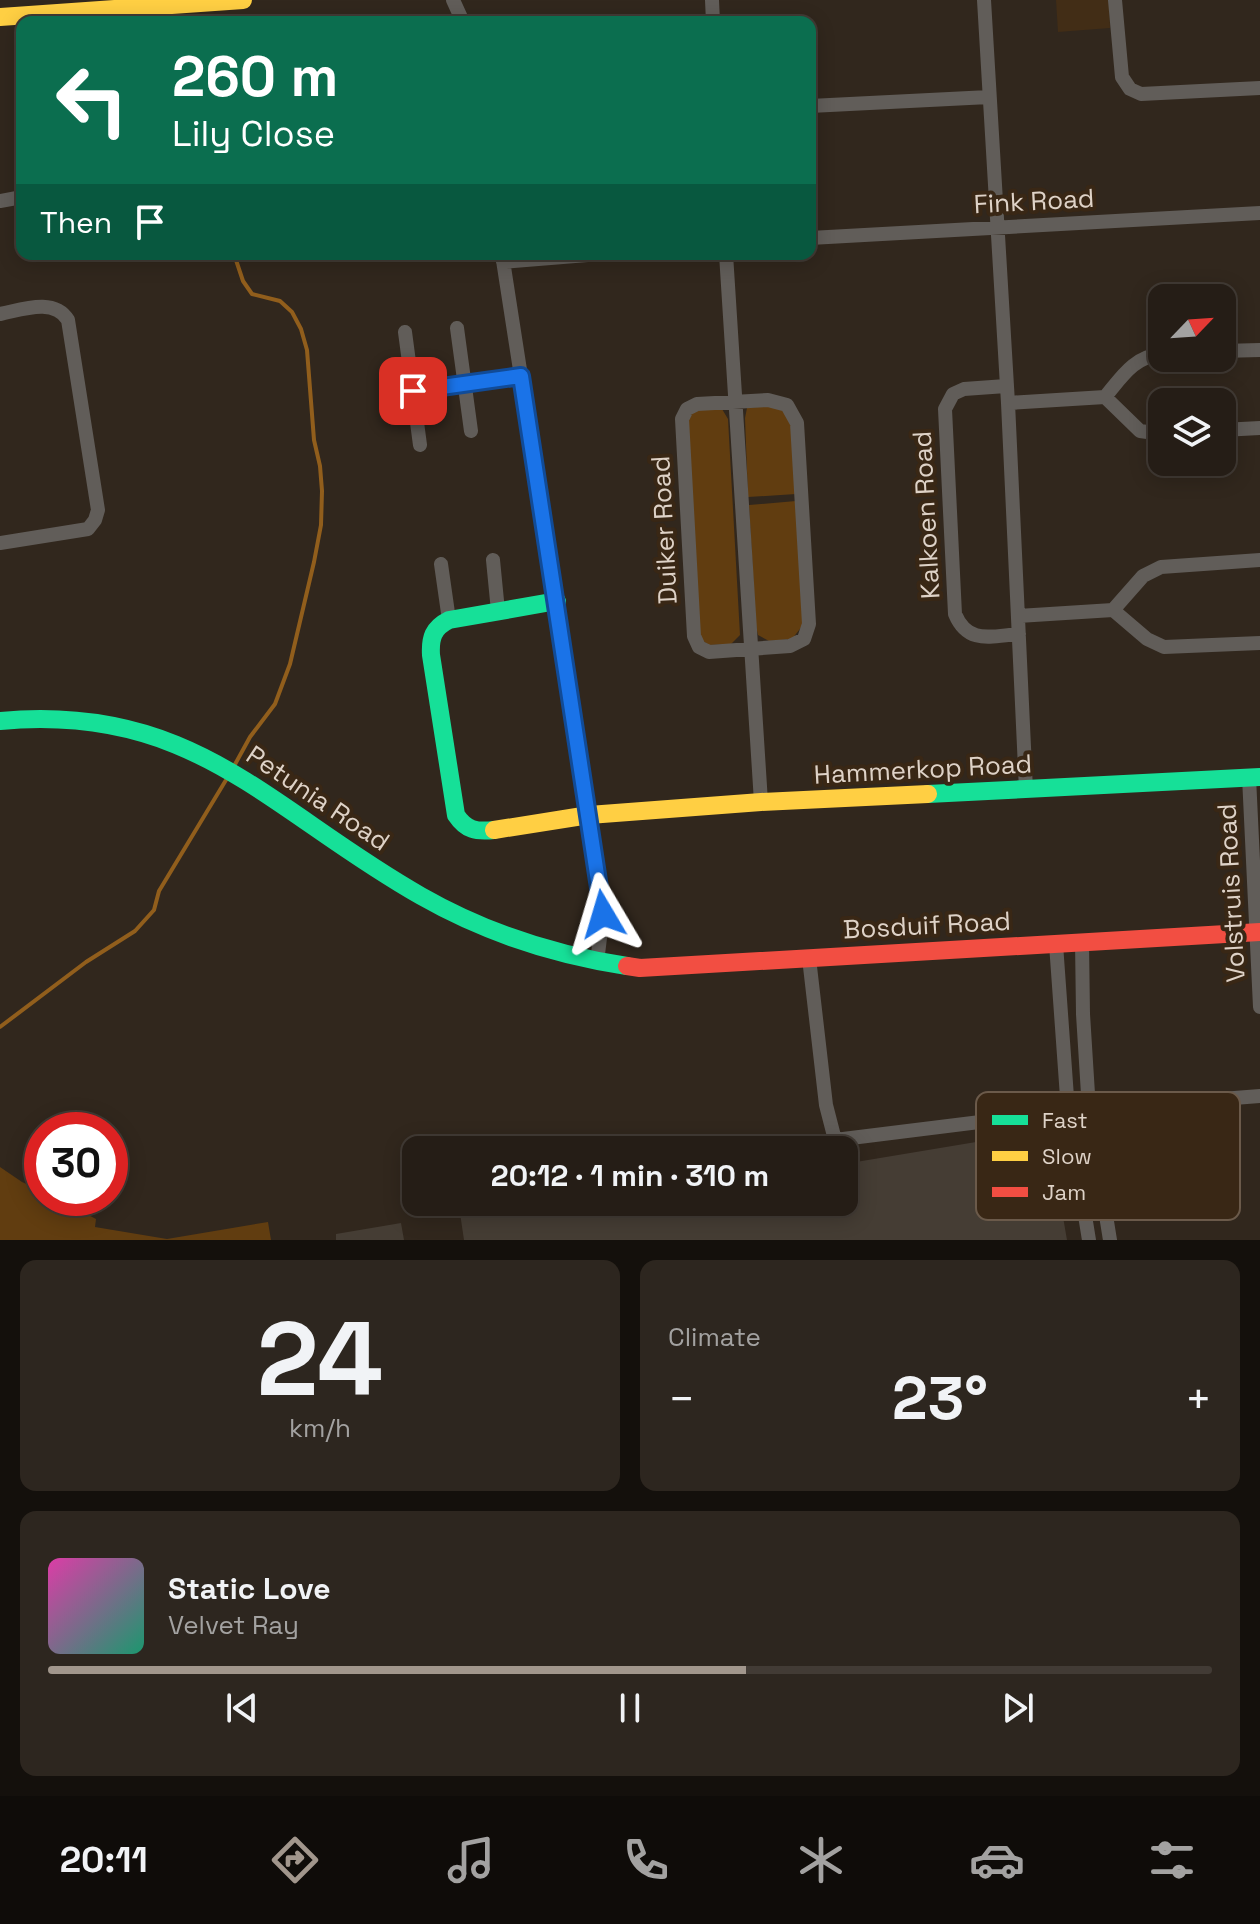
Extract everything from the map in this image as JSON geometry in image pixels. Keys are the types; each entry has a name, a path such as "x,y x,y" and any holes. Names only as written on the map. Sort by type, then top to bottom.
{"street":[{"path":"24,16 243,0"},
{"path":"984,0 1008,403 1026,790"},
{"path":"1115,0 1122,77 1130,89 1141,94 1260,88"},
{"path":"816,106 989,97"},
{"name":"Fink Road","path":"816,238 1260,213"},
{"path":"502,260 603,914 597,962"},
{"path":"726,260 761,802"},
{"path":"0,314 48,306 59,309 68,320 98,510 88,529 0,543"},
{"path":"457,328 471,431"},
{"path":"405,332 420,445"},
{"path":"1236,351 1260,350"},
{"path":"1008,403 1105,397 1135,362 1148,356"},
{"path":"413,391 521,376"},
{"name":"Kalkoen Road","path":"1006,386 964,389 953,394 945,409 955,614 961,627 975,637 1019,634"},
{"path":"1105,397 1140,431 1148,432"},
{"name":"Duiker Road","path":"768,400 787,405 797,423 809,624 804,639 790,646 709,652 699,647 694,636 682,419 687,409 697,404 737,401 768,400"},
{"path":"1236,429 1260,428"},
{"path":"493,560 498,611"},
{"path":"1113,610 1143,576 1161,567 1260,560"},
{"path":"441,564 449,620 557,601"},
{"path":"1018,616 1113,610 1147,639 1164,647 1260,643"},
{"name":"Hammerkop Road","path":"449,620 437,625 429,641 456,815 463,826 479,832 589,815 761,802 1255,777"},
{"name":"Petunia Road","path":"0,721 74,719 129,728 188,748 253,785 398,882 470,923 522,943 597,962"},
{"name":"Volstruis Road","path":"1255,777 1260,1007"},
{"name":"Bosduif Road","path":"597,962 640,968 1259,932"},
{"path":"1082,942 1088,1092"},
{"path":"1056,944 1067,1092"},
{"path":"809,958 826,1105 835,1140 976,1122"},
{"path":"1240,1098 1260,1096"},
{"path":"1086,1220 1089,1240"},
{"path":"1107,1220 1110,1240"}],"shaded area":[{"path":"1056,0 1109,0 1110,28 1058,32"},
{"path":"776,405 792,419 796,494 748,497 747,408"},
{"path":"722,409 728,419 740,635 731,644 709,645 700,639 687,421 694,410"},
{"path":"796,501 803,625 792,639 769,641 758,635 756,626 749,505"},
{"path":"0,1167 24,1183 24,1216 90,1216 96,1219 95,1227 167,1239 268,1222 271,1240 0,1240"}],"building":[{"path":"976,1142 976,1220 1064,1220 1067,1240 464,1240 460,1216 858,1216 858,1162"},
{"path":"401,1223 404,1240 336,1240 336,1234"}],"waterway":[{"path":"233,768 250,737 275,704 290,664 321,525 322,491 314,440 307,350 301,329 292,312 280,301 252,294 243,281 236,260"},
{"path":"0,1027 86,962 135,931 154,910 159,891 229,775"}],"traffic: fast":[{"path":"494,830 472,829 456,815 431,655 432,639 439,626 449,620 557,601"},
{"path":"0,721 68,720 126,729 178,746 272,798 367,863 445,909 547,949 627,966"},
{"path":"928,794 1260,777"}],"traffic: slow":[{"path":"0,17 243,0"},
{"path":"494,830 589,815 928,794"}],"traffic: jam":[{"path":"627,966 640,968 1260,932"}],"route":[{"path":"413,391 521,376 603,914"}]}
